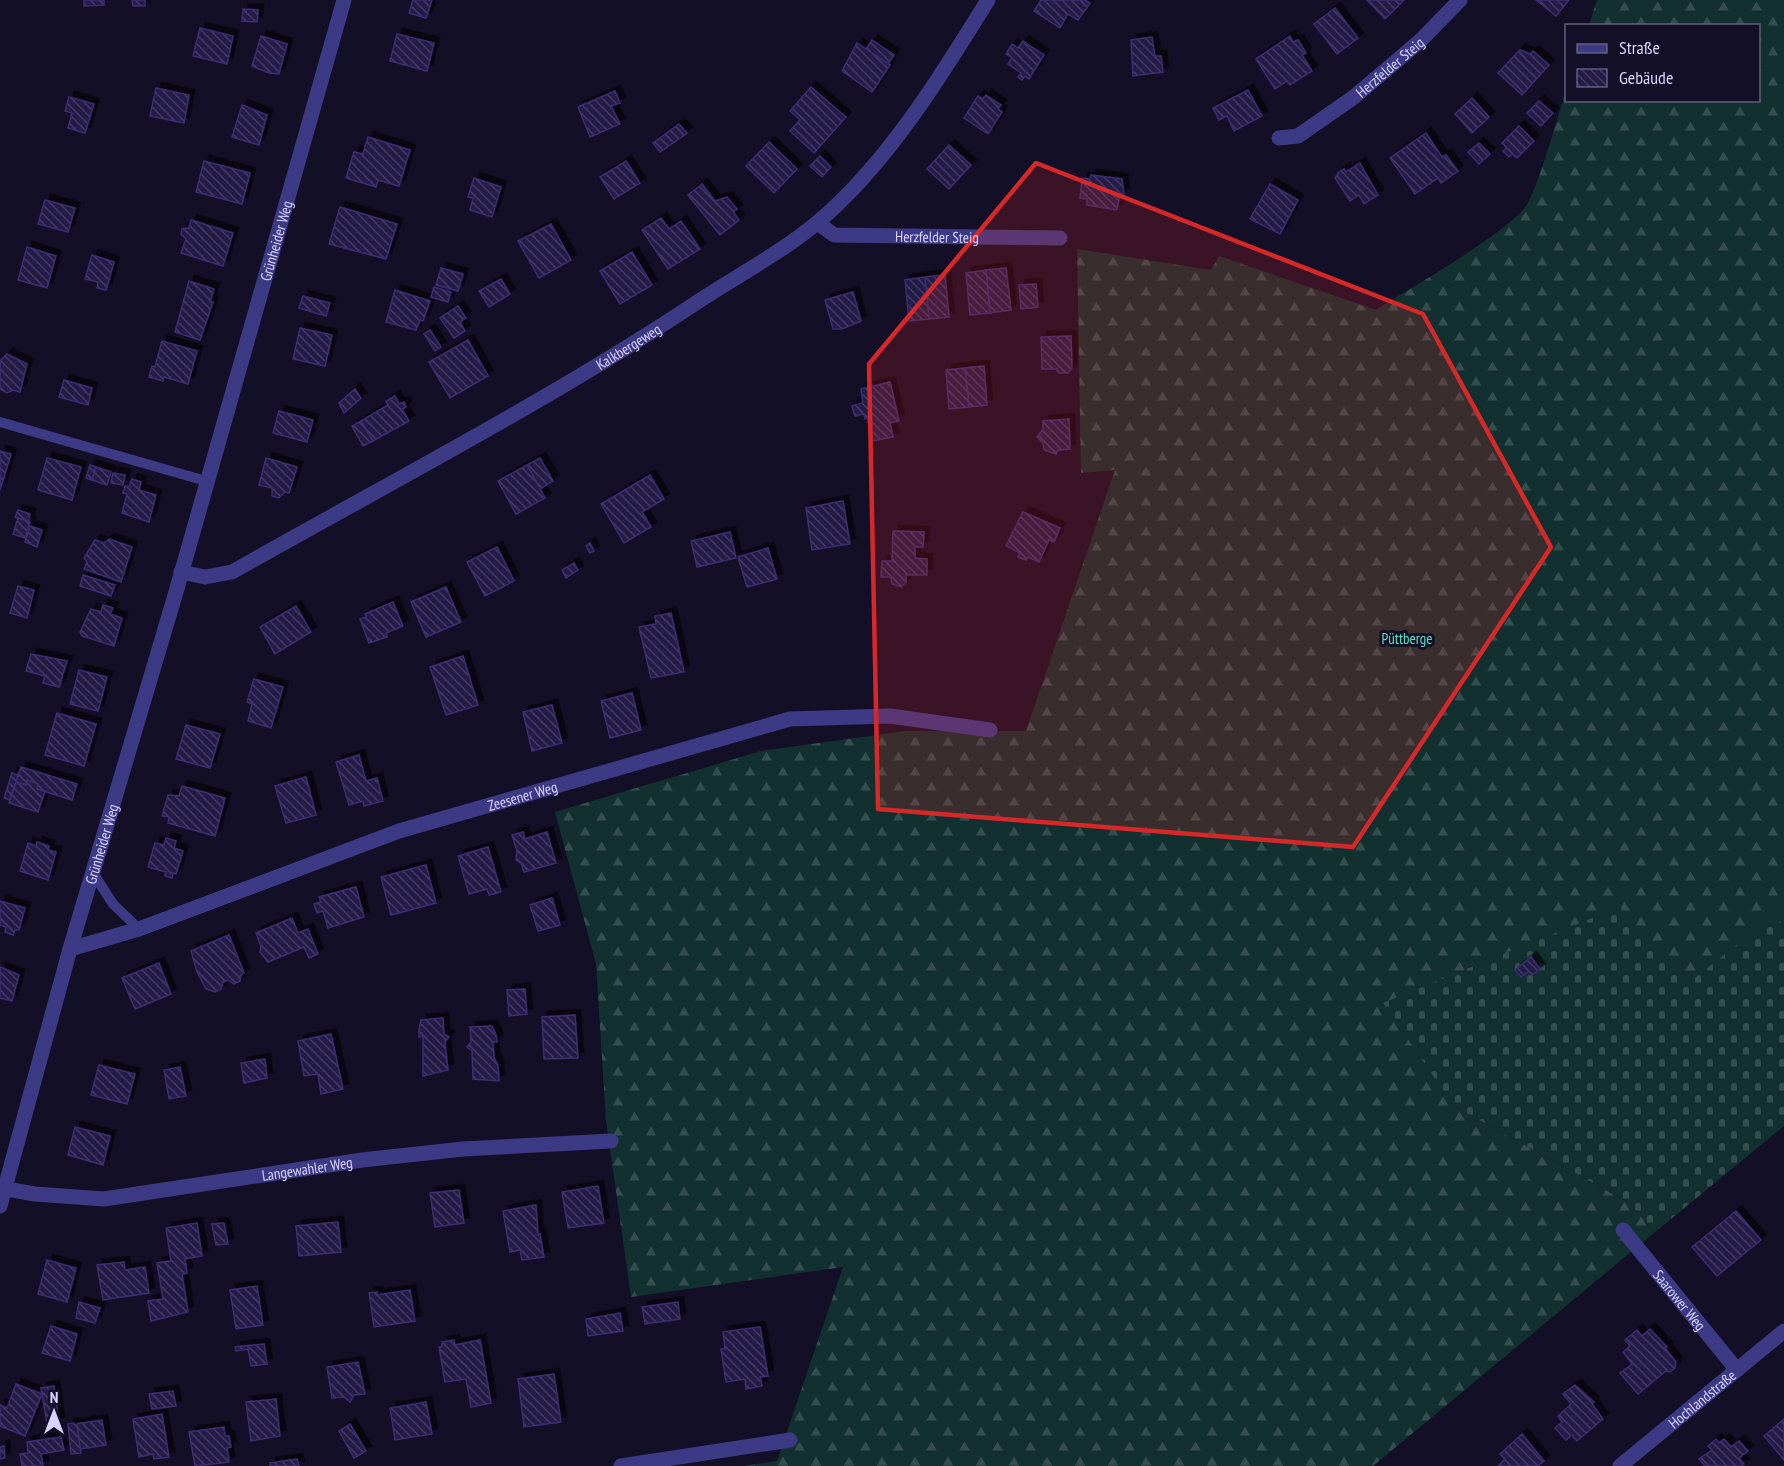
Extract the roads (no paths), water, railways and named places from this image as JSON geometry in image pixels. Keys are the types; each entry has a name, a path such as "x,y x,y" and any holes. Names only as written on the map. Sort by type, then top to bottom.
{"street":[{"name":"Grünheider Weg","path":"0,1206 2,1189 70,949 182,572 344,0"},
{"name":"Kalkbergeweg","path":"182,572 205,577 232,572 590,371 663,326 818,223 861,179 894,137 930,89 988,0"},
{"name":"Herzfelder Steig","path":"1279,138 1298,136 1354,97 1420,41 1460,0"},
{"name":"Herzfelder Steig","path":"818,223 834,235 1060,238"},
{"name":"Zeesener Weg","path":"70,949 139,929 399,831 790,719 890,716 990,730"},
{"name":"Langewahler Weg","path":"2,1189 104,1199 174,1190 240,1176 373,1159 463,1149 611,1141"},
{"name":"Saarower Weg","path":"1623,1230 1737,1370"},
{"name":"Hochlandstraße","path":"1620,1466 1784,1331"},
{"path":"621,1466 790,1440"}],"lane":[{"path":"0,422 206,481"},
{"path":"93,873 113,904 139,929"}],"park label":[{"name":"Püttberge","path":"1407,638"}]}
